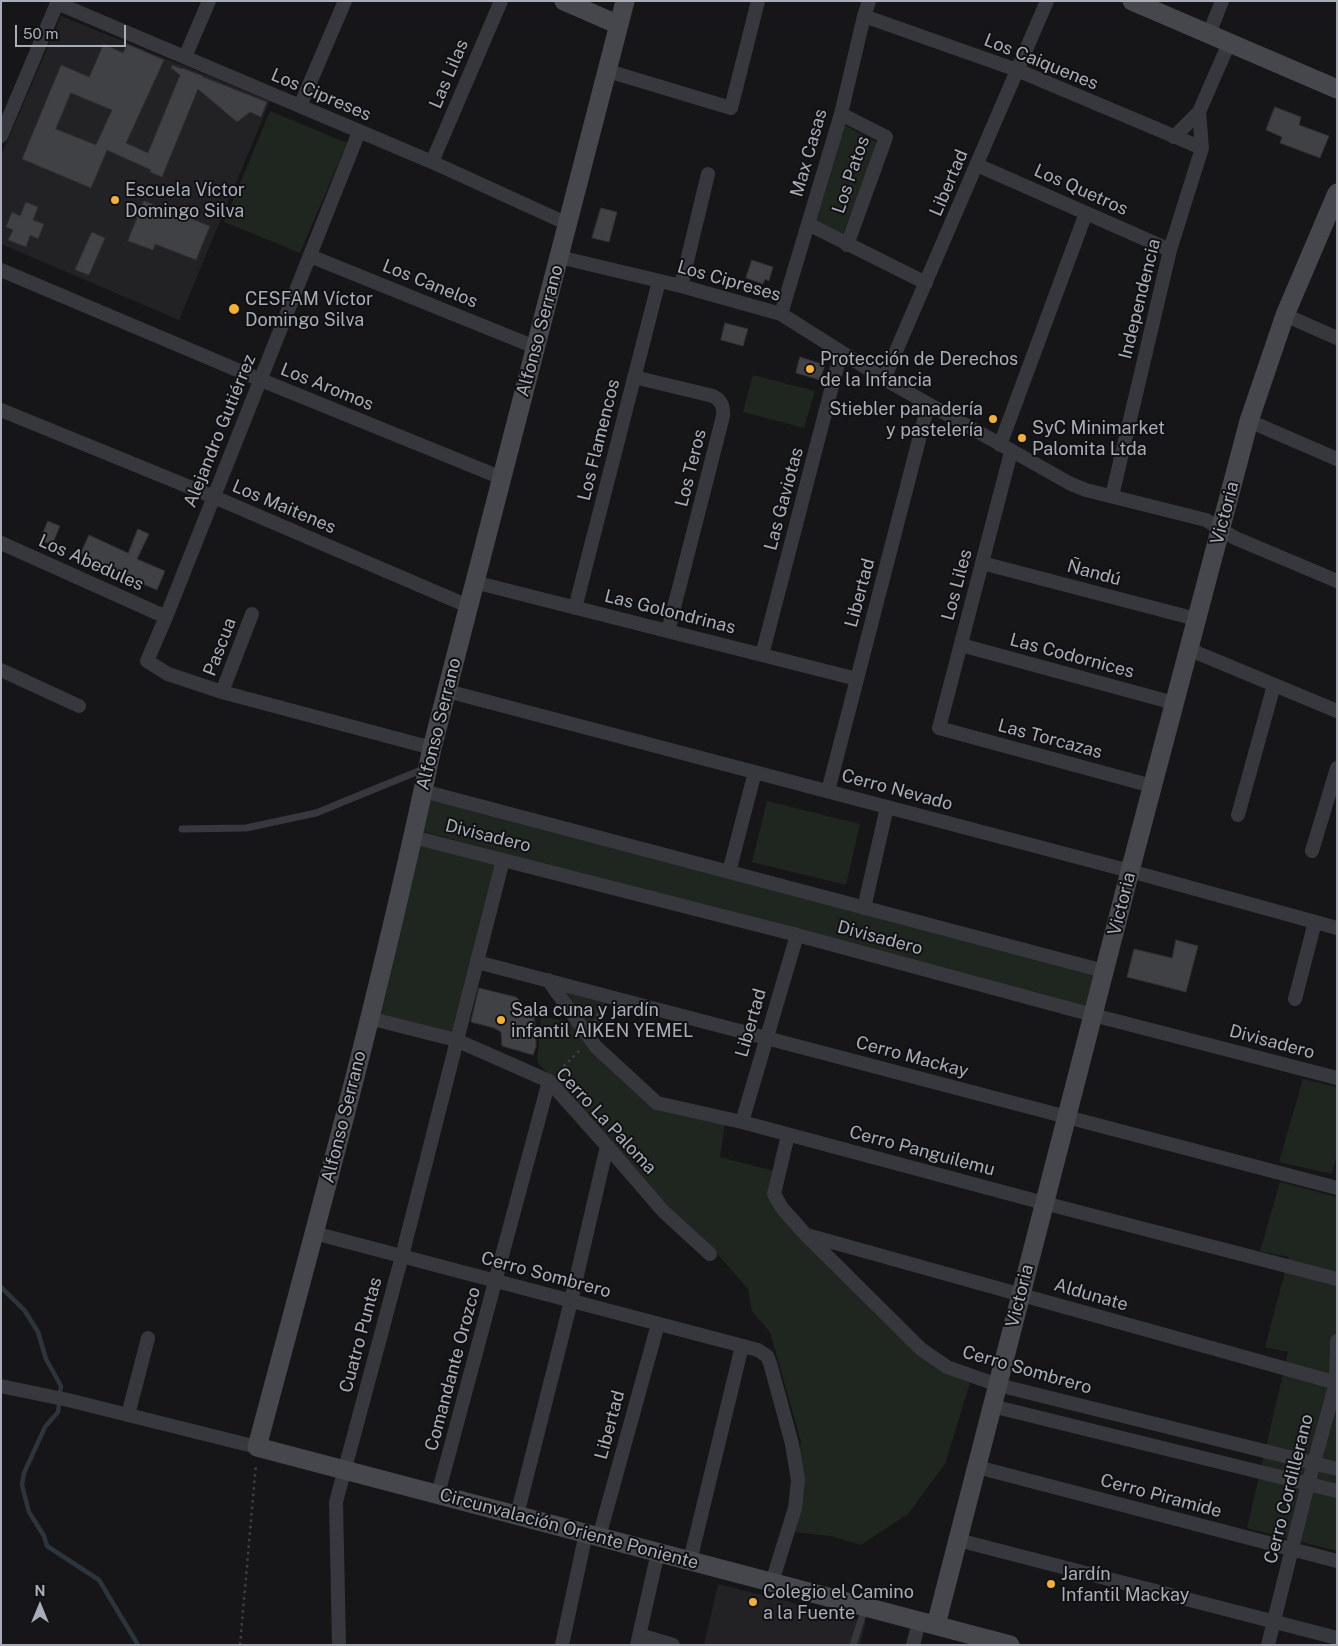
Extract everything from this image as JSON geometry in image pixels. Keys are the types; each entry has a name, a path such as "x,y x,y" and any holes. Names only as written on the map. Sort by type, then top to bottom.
{"street":[{"path":"185,57 209,1"},
{"path":"300,106 345,1"},
{"name":"Las Lilas","path":"432,162 501,1"},
{"path":"564,1 619,25"},
{"name":"Alfonso Serrano","path":"257,1447 369,1018 413,837 432,748 474,582 625,1"},
{"path":"608,71 730,108 758,1"},
{"name":"Max Casas","path":"781,314 841,114 869,1"},
{"name":"Libertad","path":"884,379 1047,1"},
{"path":"1132,1 1337,89"},
{"path":"1209,34 1222,1"},
{"path":"1,136 58,2"},
{"name":"Los Cipreses","path":"58,2 432,162 568,224"},
{"name":"Los Caiquenes","path":"864,16 1018,70 1202,148"},
{"name":"Independencia","path":"1174,137 1199,112 1229,43"},
{"name":"Independencia","path":"1112,496 1170,250 1202,148 1199,112"},
{"name":"Los Patos","path":"841,114 886,137 847,245"},
{"name":"Alejandro Gutiérrez","path":"222,692 168,674 147,661 359,132"},
{"name":"Los Quetros","path":"977,165 1170,250"},
{"path":"680,286 708,174"},
{"name":"Victoria","path":"913,1645 928,1624 958,1540 1152,786 1249,420 1285,314 1332,220 1337,193"},
{"name":"Los Liles","path":"938,728 982,563 1006,449 1086,213"},
{"name":"Los Patos","path":"808,224 847,245 926,282"},
{"name":"Los Canelos","path":"310,256 535,347"},
{"name":"Los Cipreses","path":"559,257 680,286 781,314 928,405 1071,484 1206,520 1235,538 1337,581"},
{"name":"Los Aromos","path":"1,270 261,380 502,478"},
{"name":"Los Flamencos","path":"575,608 659,281"},
{"path":"1285,314 1337,338"},
{"name":"Las Gaviotas","path":"762,655 841,352"},
{"name":"Los Teros","path":"634,377 713,396 720,400 723,407 723,416 668,631"},
{"name":"Libertad","path":"828,792 928,405"},
{"name":"Los Maitenes","path":"1,410 214,497 468,606"},
{"path":"1249,420 1337,459"},
{"name":"Los Abedules","path":"1,543 166,617"},
{"name":"Ñandú","path":"982,563 1196,619"},
{"name":"Las Golondrinas","path":"474,582 857,679"},
{"name":"Pascua","path":"222,692 252,614"},
{"name":"Las Codornices","path":"960,645 1174,703"},
{"path":"1188,648 1337,711"},
{"path":"1,670 78,706"},
{"path":"1238,815 1274,685"},
{"name":"Cerro Nevado","path":"447,691 1130,871 1337,928"},
{"path":"222,692 432,748"},
{"name":"Las Torcazas","path":"938,728 1152,786"},
{"path":"1312,851 1337,768"},
{"path":"729,872 755,772"},
{"name":"Divisadero","path":"423,791 1104,971"},
{"path":"864,908 887,807"},
{"name":"Divisadero","path":"413,837 797,935 1093,1015 1337,1078"},
{"name":"Cuatro Puntas","path":"338,1645 336,1502 402,1256 503,860"},
{"path":"1295,999 1315,922"},
{"name":"Libertad","path":"742,1122 797,935"},
{"name":"Cerro Mackay","path":"476,962 1337,1188"},
{"name":"Cerro Panguilemu","path":"548,980 596,1047 657,1103 742,1122 1337,1279"},
{"name":"Cerro La Paloma","path":"369,1018 456,1040 549,1080 663,1211 710,1254"},
{"name":"Comandante Orozco","path":"438,1494 549,1080"},
{"name":"Cerro Sombrero","path":"788,1135 774,1194 782,1208 806,1235 922,1349 947,1367 998,1385 1337,1469"},
{"path":"517,1515 571,1301 607,1146"},
{"name":"Cerro Sombrero","path":"314,1233 758,1350 767,1356 792,1444 798,1480 795,1508 772,1582"},
{"name":"Aldunate","path":"806,1235 1336,1383"},
{"name":"Libertad","path":"562,1645 592,1535 658,1324"},
{"path":"128,1415 148,1338"},
{"name":"Cerro Cordillerano","path":"1268,1645 1313,1463 1336,1383 1337,1341"},
{"path":"690,1561 742,1346"},
{"name":"Circunvalación Oriente Poniente","path":"1,1386 68,1400 257,1447 772,1582 989,1642 1010,1645"},
{"path":"992,1406 1337,1490"},
{"name":"Cerro Piramide","path":"976,1467 1337,1561"},
{"path":"958,1540 1337,1638"},
{"path":"658,1552 639,1640 673,1645"}],"lane":[{"path":"182,829 246,828 316,813 428,767"},
{"path":"853,1645 865,1607"}],"path":[{"path":"240,1645 257,1447"}],"shaded area":[{"name":"Escuela Víctor Domingo Silva","path":"61,16 270,101 179,320 1,244 1,156"},
{"path":"270,111 347,143 300,253 224,222"},
{"path":"844,125 878,143 842,236 815,220"},
{"path":"753,375 815,391 804,428 743,412"},
{"path":"428,799 1097,974 1088,1008 421,831"},
{"path":"767,801 860,824 846,885 752,862"},
{"path":"417,845 497,865 452,1033 378,1013"},
{"path":"558,987 606,999 596,1041"},
{"path":"541,1016 572,1023 652,1104 725,1123 720,1157 774,1171 770,1195 928,1358 970,1383 945,1464 908,1514 861,1545 830,1536 784,1531 801,1442 770,1332 752,1311 748,1289 712,1248 655,1199 554,1079 537,1062"},
{"path":"1303,1079 1337,1087 1337,1154 1332,1174 1279,1162"},
{"path":"1280,1182 1337,1197 1337,1551 1247,1528 1288,1352 1265,1347 1289,1257 1260,1251"},
{"name":"Colegio el Camino a la Fuente","path":"718,1584 866,1621 860,1645 704,1645"}],"building":[{"path":"104,44 123,53 127,44 164,60 126,143 148,153 180,75 171,68 172,65 267,102 261,117 250,112 237,122 198,89 162,177 107,150 91,188 22,159 61,65 89,77","holes":["71,93 112,110 96,145 56,129"]},
{"path":"1275,107 1301,117 1299,125 1329,136 1320,158 1280,143 1282,137 1266,130"},
{"path":"144,201 210,226 196,260 155,244 153,250 128,241"},
{"path":"26,202 38,207 33,220 44,224 38,239 30,235 26,247 8,240 13,230 6,227 12,212 20,216"},
{"path":"601,208 617,212 609,242 592,238"},
{"path":"92,232 105,238 89,275 75,270"},
{"path":"752,260 773,267 769,281 765,279 763,284 746,278"},
{"path":"725,323 748,329 743,346 721,340"},
{"name":"Protección de Derechos de la Infancia","path":"800,357 825,365 820,380 796,373"},
{"path":"48,521 60,526 52,545 40,540"},
{"path":"138,529 149,534 137,559 165,571 157,590 119,574 120,572 80,554 89,535 128,553"},
{"path":"1176,940 1198,946 1186,992 1127,977 1134,949 1172,958"},
{"name":"Sala cuna y jardín infantil AIKEN YEMEL","path":"479,988 516,997 526,1007 534,1018 536,1047 533,1055 502,1046 501,1032 494,1028 471,1022"}],"waterway":[{"path":"1,1287 25,1311 38,1332 46,1359 61,1386 58,1412 45,1427 24,1473 22,1485 29,1512 44,1536 47,1546 99,1580 138,1645"}],"place":[{"name":"Escuela Víctor Domingo Silva","path":"115,200"},
{"name":"CESFAM Víctor Domingo Silva","path":"234,309"},
{"name":"Protección de Derechos de la Infancia","path":"810,369"},
{"name":"Stiebler panadería y pastelería","path":"993,419"},
{"name":"SyC Minimarket Palomita Ltda","path":"1022,438"},
{"name":"Sala cuna y jardín infantil AIKEN YEMEL","path":"501,1020"},
{"name":"Jardín Infantil Mackay","path":"1051,1584"},
{"name":"Colegio el Camino a la Fuente","path":"753,1602"}]}
